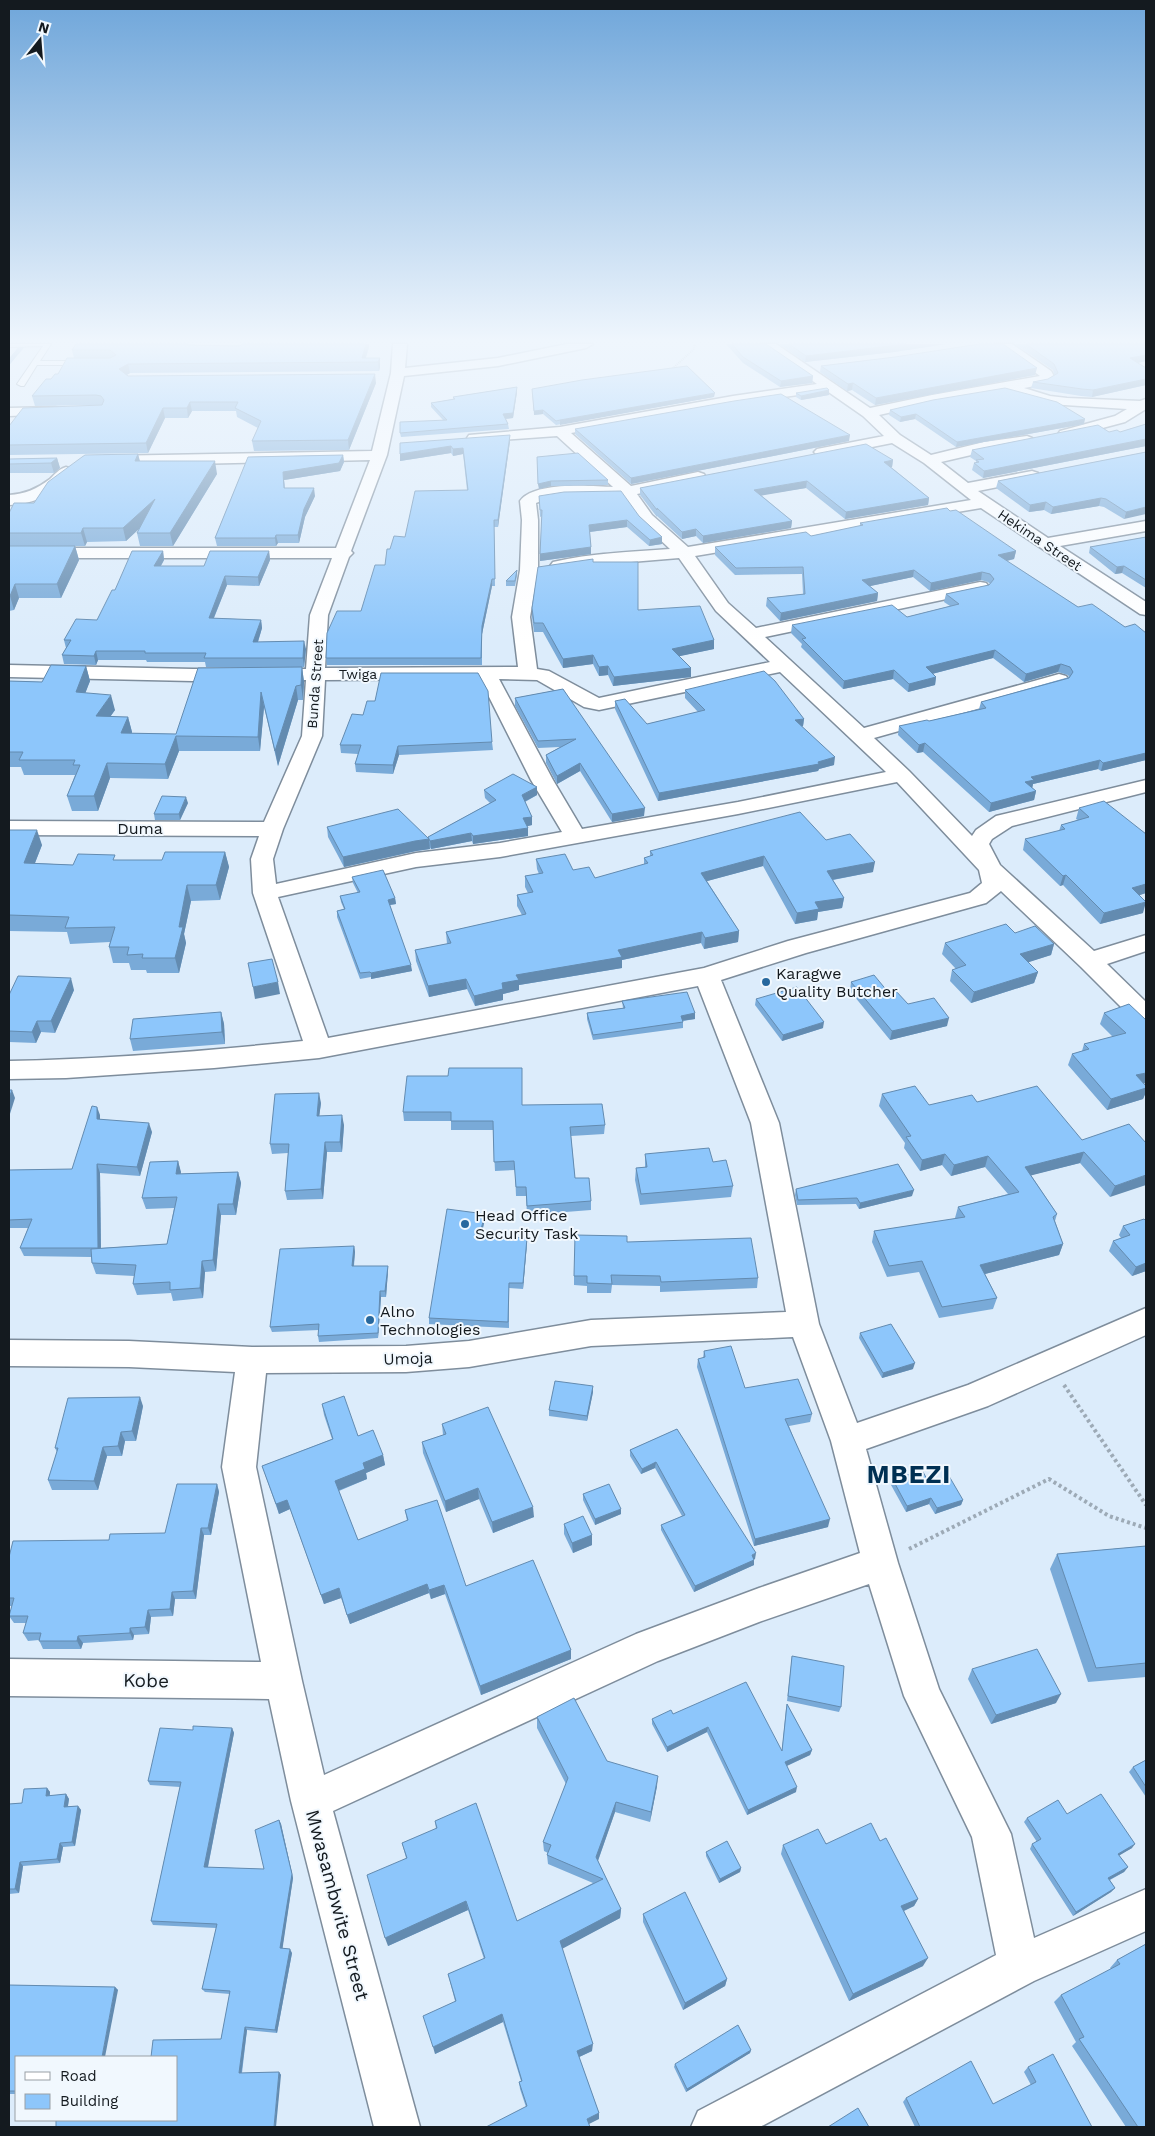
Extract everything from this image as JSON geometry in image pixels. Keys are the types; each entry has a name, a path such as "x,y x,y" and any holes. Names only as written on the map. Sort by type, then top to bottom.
{"street":[{"name":"Bunda Street","path":"319,1049 265,893 262,859 272,829 312,736 319,615 344,553 381,444"},
{"path":"57,462 380,450 398,444"},
{"path":"574,444 626,491 646,518 684,553 722,607 902,775 990,868 1090,960 1146,1017"},
{"path":"808,455 866,444"},
{"name":"Hekima Street","path":"904,444 929,460 984,503 1146,610"},
{"path":"929,460 1005,444"},
{"path":"9,500 39,495 80,462"},
{"path":"966,488 1048,472"},
{"path":"528,673 521,617 529,570 530,520 528,502 534,496 550,493 626,491 712,475"},
{"path":"529,570 595,560 684,553 984,503"},
{"path":"1045,543 1146,526"},
{"path":"9,553 344,553"},
{"path":"750,635 981,587"},
{"path":"1122,594 1146,588"},
{"name":"Twiga","path":"9,672 193,675 528,673 542,675 591,703 599,704 785,665"},
{"path":"486,673 542,780 575,836"},
{"path":"859,736 1059,680"},
{"path":"265,893 416,860 500,850 738,808 902,775"},
{"path":"9,1070 66,1070 319,1049 706,976 797,947 978,898 994,885 990,868 978,844 984,835 1004,821 1146,786"},
{"name":"Duma","path":"9,828 272,829"},
{"path":"1090,960 1146,943"},
{"path":"706,976 765,1123 804,1324 847,1441 880,1564 923,1696 991,1834 1019,1966"},
{"path":"847,1441 977,1396 1146,1321"},
{"name":"Umoja","path":"9,1353 129,1354 252,1360 406,1359 468,1354 590,1333 804,1324"},
{"name":"Mwasambwite Street","path":"252,1360 239,1467 310,1801 397,2127"},
{"path":"310,1801 649,1647 759,1605 880,1564"},
{"name":"Kobe","path":"9,1678 283,1681"},
{"path":"714,2127 1019,1966 1146,1910"}],"path":[{"path":"1050,1364 1146,1505"},
{"path":"880,1564 1049,1479 1109,1516 1146,1528"}],"building":[{"path":"9,444 99,444 9,445"},
{"path":"400,444 509,444 498,520 494,520 495,579 492,579 482,626 481,658 326,658 327,633 337,611 361,611 375,565 385,565 387,549 390,549 394,536 405,537 415,491 468,490 463,448 453,449 451,446 400,454"},
{"path":"592,444 806,444 631,478"},
{"path":"866,444 893,460 884,462 929,498 846,512 807,481 754,490 792,521 703,536 696,529 682,532 657,508 657,510 640,488"},
{"path":"1004,444 1122,444 984,471 974,463 979,462 976,460 984,459 972,450"},
{"path":"1146,452 1146,507 1126,512 1106,499 1101,498 1053,507 1046,502 1030,505 998,481"},
{"path":"578,453 608,480 551,481 538,484 537,457"},
{"path":"138,454 135,461 215,461 170,533 137,533 155,499 123,528 83,528 81,533 9,533 9,513 14,503 34,503 48,482 85,455"},
{"path":"343,455 339,463 283,472 284,488 314,488 304,509 298,535 276,535 275,538 215,538 248,457"},
{"path":"57,458 51,463 9,464 9,459"},
{"path":"621,491 639,516 662,537 650,540 627,520 589,525 591,547 540,554 542,510 540,510 539,496 564,492"},
{"path":"947,508 950,511 956,510 1016,551 998,555 1078,607 1092,604 1125,627 1135,624 1146,633 1146,753 1103,763 1100,760 1031,777 1034,780 1025,782 1036,791 991,803 925,743 919,745 899,726 986,708 981,702 1069,678 1073,672 1070,667 1061,664 1026,674 995,650 926,667 936,677 909,684 894,670 844,681 802,639 806,638 792,625 892,605 907,617 959,604 946,594 989,585 994,579 990,574 982,572 931,583 914,570 862,580 878,593 781,613 767,598 805,594 803,567 736,568 715,547 806,532 811,536 863,525 860,523"},
{"path":"1146,537 1146,580 1124,566 1117,567 1090,547"},
{"path":"9,546 75,546 57,584 15,584 9,596"},
{"path":"132,551 163,551 154,566 204,566 210,551 269,551 258,577 225,576 209,618 261,620 253,642 304,641 303,658 204,658 206,653 145,653 145,651 96,651 94,656 62,655 71,640 64,640 76,619 97,620 112,590 115,590"},
{"path":"593,559 593,562 638,562 638,610 700,606 714,640 672,649 691,668 614,677 608,666 599,667 593,655 563,659 543,623 534,623 532,608 538,567"},
{"path":"517,570 515,581 506,581"},
{"path":"51,665 86,666 76,692 111,695 96,716 128,717 121,733 176,734 198,668 302,667 301,685 296,686 275,751 261,692 258,737 176,736 165,764 107,763 94,796 67,796 80,765 73,765 75,760 19,760 23,752 9,752 9,681 42,682"},
{"path":"764,671 775,681 804,719 795,720 835,757 818,762 819,764 659,793 615,701 625,699 647,724 705,710 685,690"},
{"path":"381,673 478,673 488,691 492,742 398,746 393,765 355,764 361,745 340,745 352,714 363,715 367,701 375,701"},
{"path":"563,689 645,808 612,814 580,763 557,776 546,755 576,739 538,741 515,698"},
{"path":"513,774 537,787 522,795 532,817 523,818 528,828 473,836 471,833 430,841 428,837 496,800 484,790"},
{"path":"162,796 186,797 179,814 154,814"},
{"path":"1104,801 1146,834 1146,884 1132,888 1146,902 1104,913 1066,875 1063,876 1025,839 1065,829 1061,825 1089,817 1079,808"},
{"path":"398,809 429,839 343,857 327,827"},
{"path":"800,812 826,840 850,834 875,862 827,871 844,898 815,902 819,909 797,913 764,856 701,873 739,931 705,938 702,932 618,950 622,957 516,975 519,980 502,983 503,989 474,996 466,979 428,986 415,950 451,943 446,932 526,914 517,895 533,892 525,876 543,873 536,859 565,854 573,870 589,867 595,878 648,863 644,858 653,855 650,851"},
{"path":"9,830 37,830 24,863 73,865 78,854 115,855 113,860 162,860 165,852 225,852 216,885 187,885 179,927 183,927 175,958 142,958 143,954 127,955 129,947 109,947 115,927 65,928 69,917 9,915"},
{"path":"383,870 395,898 388,900 411,965 371,973 360,973 337,911 345,909 340,896 360,892 352,877"},
{"path":"1006,924 1015,933 1035,926 1054,944 1020,954 1038,972 974,992 952,970 966,965 945,943"},
{"path":"272,959 278,982 253,987 248,963"},
{"path":"874,975 888,992 895,990 908,1004 934,998 949,1018 892,1031 851,982"},
{"path":"18,976 71,978 51,1021 37,1021 32,1032 9,1031 9,995"},
{"path":"797,987 824,1022 783,1035 756,999"},
{"path":"687,992 695,1013 681,1016 683,1022 593,1035 587,1013 625,1008 622,1001"},
{"path":"1129,1004 1146,1020 1146,1073 1136,1075 1146,1088 1111,1099 1072,1054 1089,1049 1084,1044 1126,1033 1104,1013"},
{"path":"221,1012 222,1032 130,1039 133,1019"},
{"path":"449,1068 522,1068 522,1105 602,1104 605,1125 570,1127 575,1178 589,1178 591,1201 527,1206 526,1187 516,1187 514,1161 494,1162 493,1121 451,1121 451,1112 403,1112 407,1076 448,1076"},
{"path":"915,1086 929,1105 972,1095 977,1102 1037,1086 1082,1140 1129,1124 1146,1143 1146,1175 1115,1186 1084,1152 1025,1167 1057,1214 1053,1217 1063,1244 980,1265 997,1298 942,1307 922,1261 889,1266 874,1231 965,1217 958,1207 1019,1192 988,1156 954,1165 945,1154 922,1160 906,1137 911,1136 882,1094"},
{"path":"319,1093 317,1116 342,1115 340,1142 325,1142 321,1189 285,1191 289,1144 270,1144 275,1094"},
{"path":"92,1106 97,1107 97,1119 149,1123 137,1167 97,1164 98,1248 20,1248 32,1219 9,1220 9,1170 72,1169"},
{"path":"709,1148 713,1162 726,1160 733,1186 641,1194 636,1168 647,1167 645,1154"},
{"path":"178,1161 176,1174 238,1172 233,1204 218,1204 213,1260 202,1261 200,1288 170,1290 170,1282 133,1284 136,1265 92,1263 91,1249 167,1244 177,1197 142,1198 150,1162"},
{"path":"898,1164 914,1190 860,1203 857,1198 798,1200 796,1189"},
{"path":"447,1209 485,1214 480,1233 498,1233 498,1237 527,1238 523,1283 509,1283 508,1322 429,1318"},
{"path":"1144,1219 1146,1221 1146,1263 1136,1267 1113,1241 1130,1235 1123,1226"},
{"path":"575,1235 627,1236 627,1242 751,1238 758,1278 661,1282 660,1276 611,1275 612,1284 587,1283 587,1276 574,1276"},
{"path":"354,1246 352,1266 388,1266 385,1291 380,1291 378,1333 318,1336 319,1324 270,1327 280,1249"},
{"path":"891,1324 915,1363 883,1373 860,1333"},
{"path":"731,1346 745,1388 798,1379 812,1414 785,1419 830,1519 755,1539 698,1359 705,1357 704,1351"},
{"path":"555,1381 593,1386 587,1416 549,1410"},
{"path":"344,1396 358,1436 373,1430 383,1455 363,1463 365,1469 335,1481 358,1540 408,1520 405,1510 437,1500 466,1586 533,1560 571,1650 480,1686 444,1585 429,1590 427,1584 347,1615 339,1588 321,1595 287,1500 276,1504 262,1466 333,1439 322,1404"},
{"path":"140,1397 132,1431 121,1432 118,1446 103,1447 94,1481 48,1480 58,1448 55,1448 68,1398"},
{"path":"488,1407 533,1507 492,1522 478,1488 445,1501 422,1442 446,1434 442,1424"},
{"path":"677,1429 756,1553 752,1555 754,1560 695,1586 661,1525 685,1515 656,1462 642,1469 630,1450"},
{"path":"922,1470 929,1483 949,1476 963,1500 937,1508 931,1498 907,1506 893,1480"},
{"path":"177,1484 217,1484 208,1528 201,1528 193,1591 172,1592 170,1609 148,1610 145,1627 130,1628 130,1633 78,1636 77,1641 39,1641 41,1633 23,1633 28,1616 9,1616 14,1598 9,1598 9,1557 13,1541 109,1540 110,1534 165,1533"},
{"path":"609,1484 621,1509 595,1519 583,1494"},
{"path":"583,1516 592,1535 572,1543 564,1524"},
{"path":"1146,1546 1146,1663 1096,1668 1057,1554"},
{"path":"1037,1649 1061,1694 996,1715 972,1669"},
{"path":"792,1656 844,1666 841,1707 788,1696"},
{"path":"746,1682 782,1751 787,1704 812,1750 785,1762 797,1787 748,1810 708,1727 667,1747 652,1719 671,1710 673,1714"},
{"path":"574,1698 607,1761 658,1776 651,1812 616,1802 596,1857 621,1909 560,1941 593,2044 577,2051 599,2113 587,2119 590,2127 486,2127 527,2106 519,2082 522,2081 502,2014 433,2047 423,2016 456,2001 448,1974 485,1958 466,1901 385,1938 367,1875 407,1858 402,1843 437,1828 435,1821 476,1803 517,1921 603,1879 547,1855 551,1845 543,1842 568,1778 537,1717"},
{"path":"193,1726 232,1728 204,1867 264,1869 255,1830 279,1820 292,1874 280,1948 290,1949 275,2030 245,2027 239,2073 279,2072 274,2127 56,2127 56,2121 178,2121 178,2056 151,2056 153,2040 221,2039 230,1991 202,1989 217,1924 151,1921 181,1782 148,1781 160,1728 193,1730"},
{"path":"1146,1760 1146,1787 1133,1767"},
{"path":"47,1788 46,1796 66,1794 64,1807 78,1806 72,1842 60,1843 57,1859 20,1862 15,1889 9,1889 9,1804 22,1803 24,1789"},
{"path":"1101,1794 1135,1844 1118,1854 1128,1867 1108,1878 1115,1888 1076,1912 1032,1844 1041,1839 1027,1818 1058,1800 1067,1814"},
{"path":"871,1823 880,1841 886,1838 918,1899 901,1906 928,1958 853,1994 783,1845 818,1829 826,1844"},
{"path":"727,1841 741,1868 720,1879 706,1852"},
{"path":"685,1892 727,1979 685,2003 643,1914"},
{"path":"1146,1944 1146,2127 1138,2127 1079,2039 1084,2037 1061,1995 1120,1964 1117,1960"},
{"path":"9,1985 115,1987 102,2056 15,2056 15,2091 9,2091"},
{"path":"738,2025 751,2050 687,2089 675,2064"},
{"path":"1053,2054 1092,2127 920,2127 906,2098 971,2061 993,2104 1036,2082 1028,2067"},
{"path":"858,2108 869,2127 828,2127"}],"place":[{"name":"Karagwe Quality Butcher","path":"766,982"},
{"name":"Head Office Security Task","path":"465,1224"},
{"name":"Alno Technologies","path":"370,1320"}],"district":[{"name":"MBEZI","path":"909,1474"}]}
